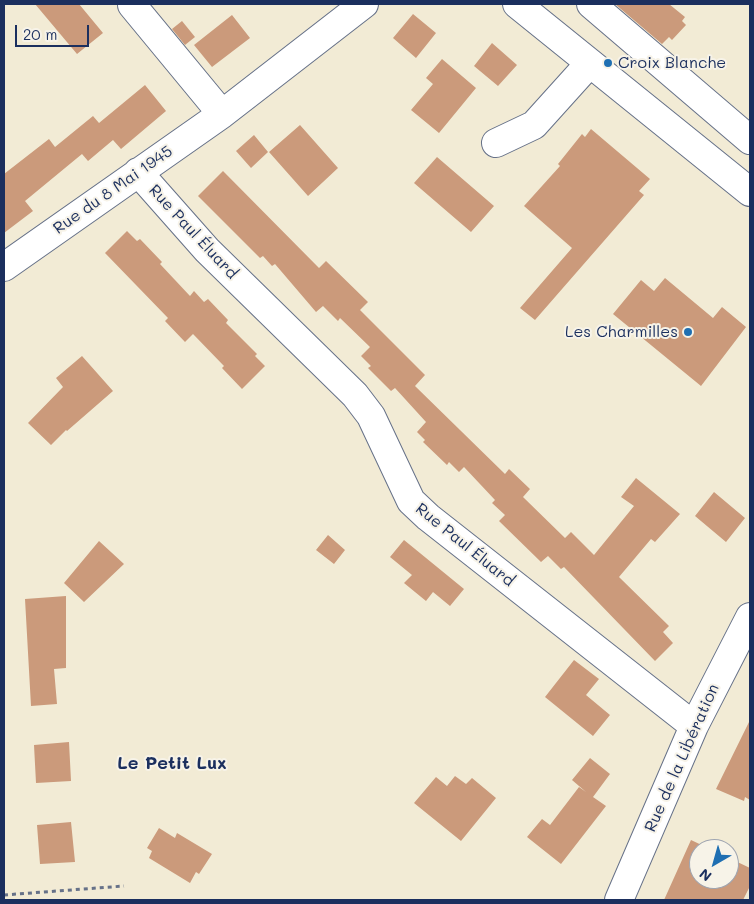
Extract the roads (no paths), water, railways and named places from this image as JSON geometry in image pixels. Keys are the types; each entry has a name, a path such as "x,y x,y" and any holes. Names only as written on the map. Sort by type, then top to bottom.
{"street":[{"path":"134,4 132,5 222,114"},
{"name":"Rue du 8 Mai 1945","path":"4,267 222,114 364,4"},
{"path":"517,4 750,192"},
{"path":"591,4 750,140"},
{"path":"496,143 534,125 589,64"},
{"name":"Rue Paul Éluard","path":"138,172 207,250 355,394 371,416 411,501 436,523 694,726"},
{"name":"Rue de la Libération","path":"619,900 694,726 750,617"}],"place":[{"name":"Croix Blanche","path":"608,63"},
{"name":"Les Charmilles","path":"688,332"}],"district":[{"name":"Le Petit Lux","path":"172,763"}]}
